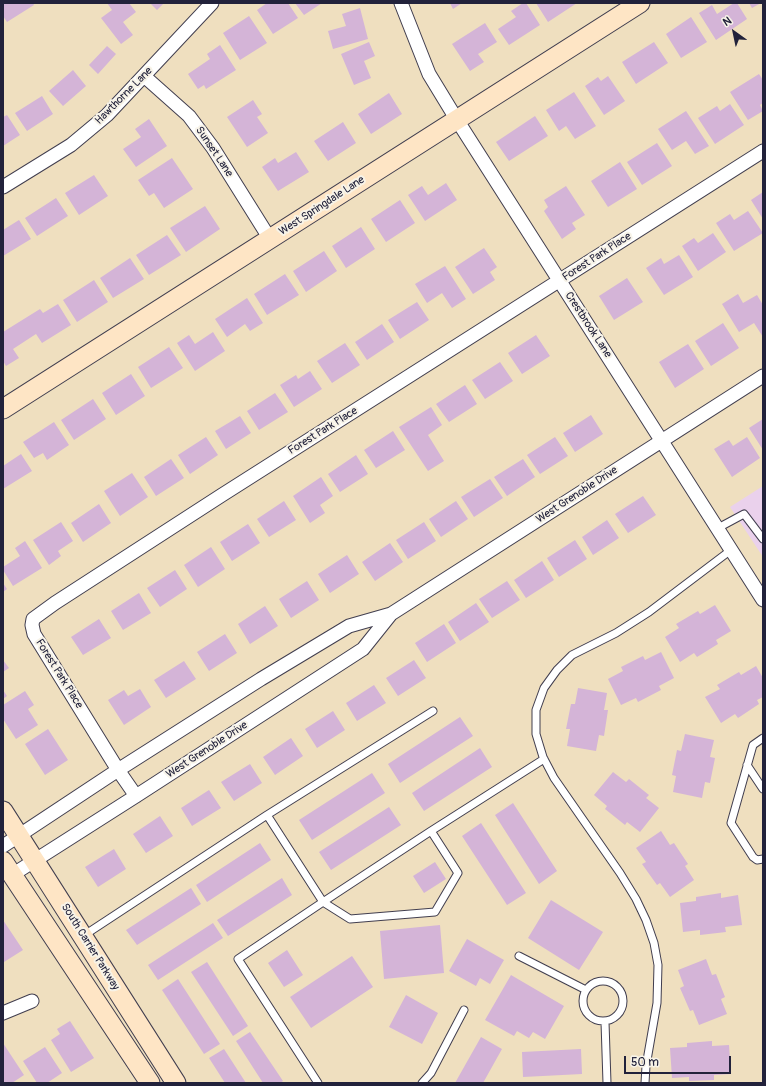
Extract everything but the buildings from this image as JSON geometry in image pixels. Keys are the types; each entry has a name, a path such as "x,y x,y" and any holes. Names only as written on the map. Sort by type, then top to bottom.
{"street":[{"name":"Hawthorne Lane","path":"3,187 71,145 107,115 212,3"},
{"name":"Crestbrook Lane","path":"401,3 429,74 763,600"},
{"name":"West Springdale Lane","path":"3,409 457,120 631,5"},
{"name":"Sunset Lane","path":"144,76 189,116 213,148 270,239"},
{"name":"Forest Park Place","path":"118,770 34,634 32,625 33,619 55,603 229,491 763,151"},
{"name":"West Grenoble Drive","path":"11,841 118,770 261,679 349,626 391,614 763,376"},
{"name":"West Grenoble Drive","path":"8,868 35,861 363,649 391,614"},
{"path":"118,770 136,796"},
{"name":"South Carrier Parkway","path":"3,811 11,841 35,861 176,1083"},
{"path":"8,868 150,1083"},
{"path":"3,1013 32,1001"}],"lane":[{"path":"718,528 744,514 763,539"},
{"path":"645,1083 646,1066 657,1003 658,965 654,943 646,920 636,899 620,873 554,778 544,759 536,734 536,710 544,688 557,670 572,655 616,633 649,612 731,550"},
{"path":"83,936 267,815 433,711"},
{"path":"763,738 752,745 731,823 753,857 757,860 763,859"},
{"path":"318,1083 238,959 431,831 544,759"},
{"path":"747,765 763,789"},
{"path":"267,815 323,902 350,919 435,912 458,873 431,831"},
{"path":"519,956 586,990"},
{"path":"605,980 611,982 621,990 624,997 622,1010 612,1020 605,1022 592,1018 586,1013 583,1007 583,1000 586,990 598,981 605,980"},
{"path":"422,1083 431,1073 464,1010"},
{"path":"605,1022 607,1083"}],"shaded area":[{"path":"763,486 763,557 730,507"}]}
